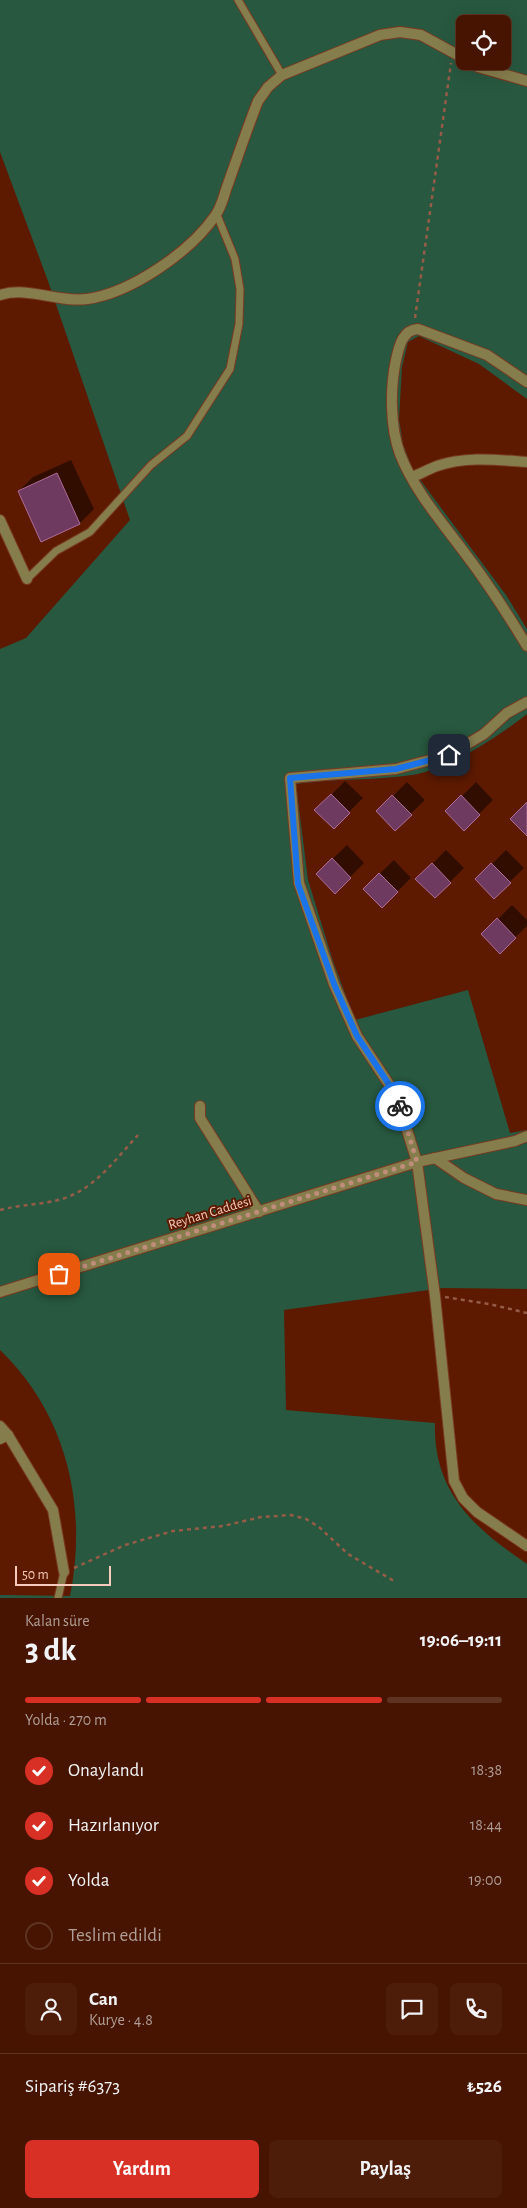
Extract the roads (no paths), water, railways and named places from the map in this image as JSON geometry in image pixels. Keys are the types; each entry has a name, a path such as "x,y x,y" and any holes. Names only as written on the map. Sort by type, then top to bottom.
{"street":[{"path":"0,295 11,292 29,292 46,297 86,299 124,289 191,243 216,215 258,102 268,87 282,75 380,34 400,32 421,35 456,54"},
{"path":"486,70 527,81"},
{"path":"527,382 487,355 418,329 405,335 399,349 391,408 400,453 420,493 497,596 527,646"},
{"path":"412,477 438,466 459,462 483,460 527,462"},
{"path":"0,520 27,578"},
{"path":"527,702 507,713 484,734 449,755 396,769 290,778 298,884 334,984 357,1036 396,1095 417,1162 435,1296 454,1481 463,1498 477,1512 527,1546"},
{"path":"200,1106 200,1118 259,1212"},
{"name":"Reyhan Caddesi","path":"0,1292 417,1162 515,1141 527,1136"},
{"path":"432,1159 496,1194 527,1200"},
{"path":"0,1426 4,1437 53,1510 64,1572"}],"lane":[{"path":"238,0 282,75"},
{"path":"27,578 56,551 90,532 151,465 186,436 230,369 239,324 240,289 235,259 216,215"},
{"path":"58,1598 64,1572"}]}
